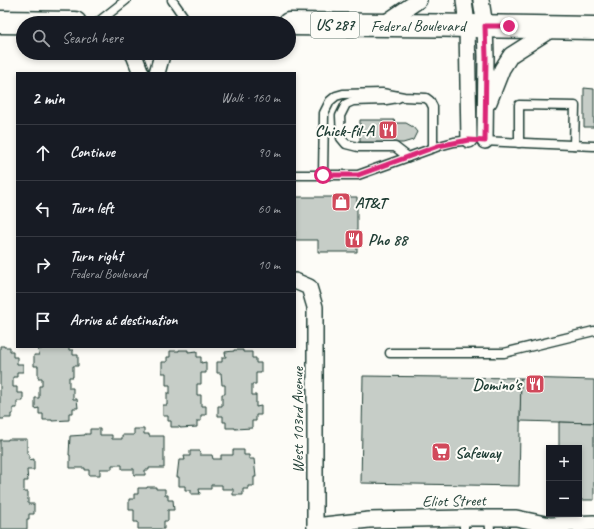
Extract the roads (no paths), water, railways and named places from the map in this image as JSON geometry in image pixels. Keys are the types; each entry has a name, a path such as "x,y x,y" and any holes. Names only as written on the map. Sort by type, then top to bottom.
{"main road":[{"path":"0,22 16,22"},
{"name":"Federal Boulevard","path":"296,24 594,28"}],"street":[{"path":"381,25 419,0"},
{"path":"464,0 476,26 486,58 485,141"},
{"path":"469,140 476,26 481,0"},
{"path":"485,112 502,69 511,55 555,27"},
{"path":"136,60 141,72"},
{"path":"156,72 160,60"},
{"name":"West 103rd Avenue","path":"302,284 315,307 315,528"},
{"name":"Eliot Street","path":"315,528 369,520 490,523 516,518 550,527 594,523"}],"lane":[{"path":"106,16 126,0"},
{"path":"172,0 183,16"},
{"path":"323,175 324,113 330,101 336,96 343,94 382,93 404,97 426,98 430,101 432,107 432,148"},
{"path":"404,97 386,100 353,101 346,104 340,116 341,138 346,144 358,147 395,147 408,157"},
{"path":"519,143 520,105 575,106 574,145"},
{"path":"296,175 358,175 432,148 449,143 469,140 594,146"},
{"path":"390,353 504,353 594,331"}],"place":[{"name":"Chick-fil-A","path":"388,130"},
{"name":"AT&T","path":"341,202"},
{"name":"Pho 88","path":"354,239"},
{"name":"Domino's","path":"535,384"},
{"name":"Safeway","path":"441,452"}]}
